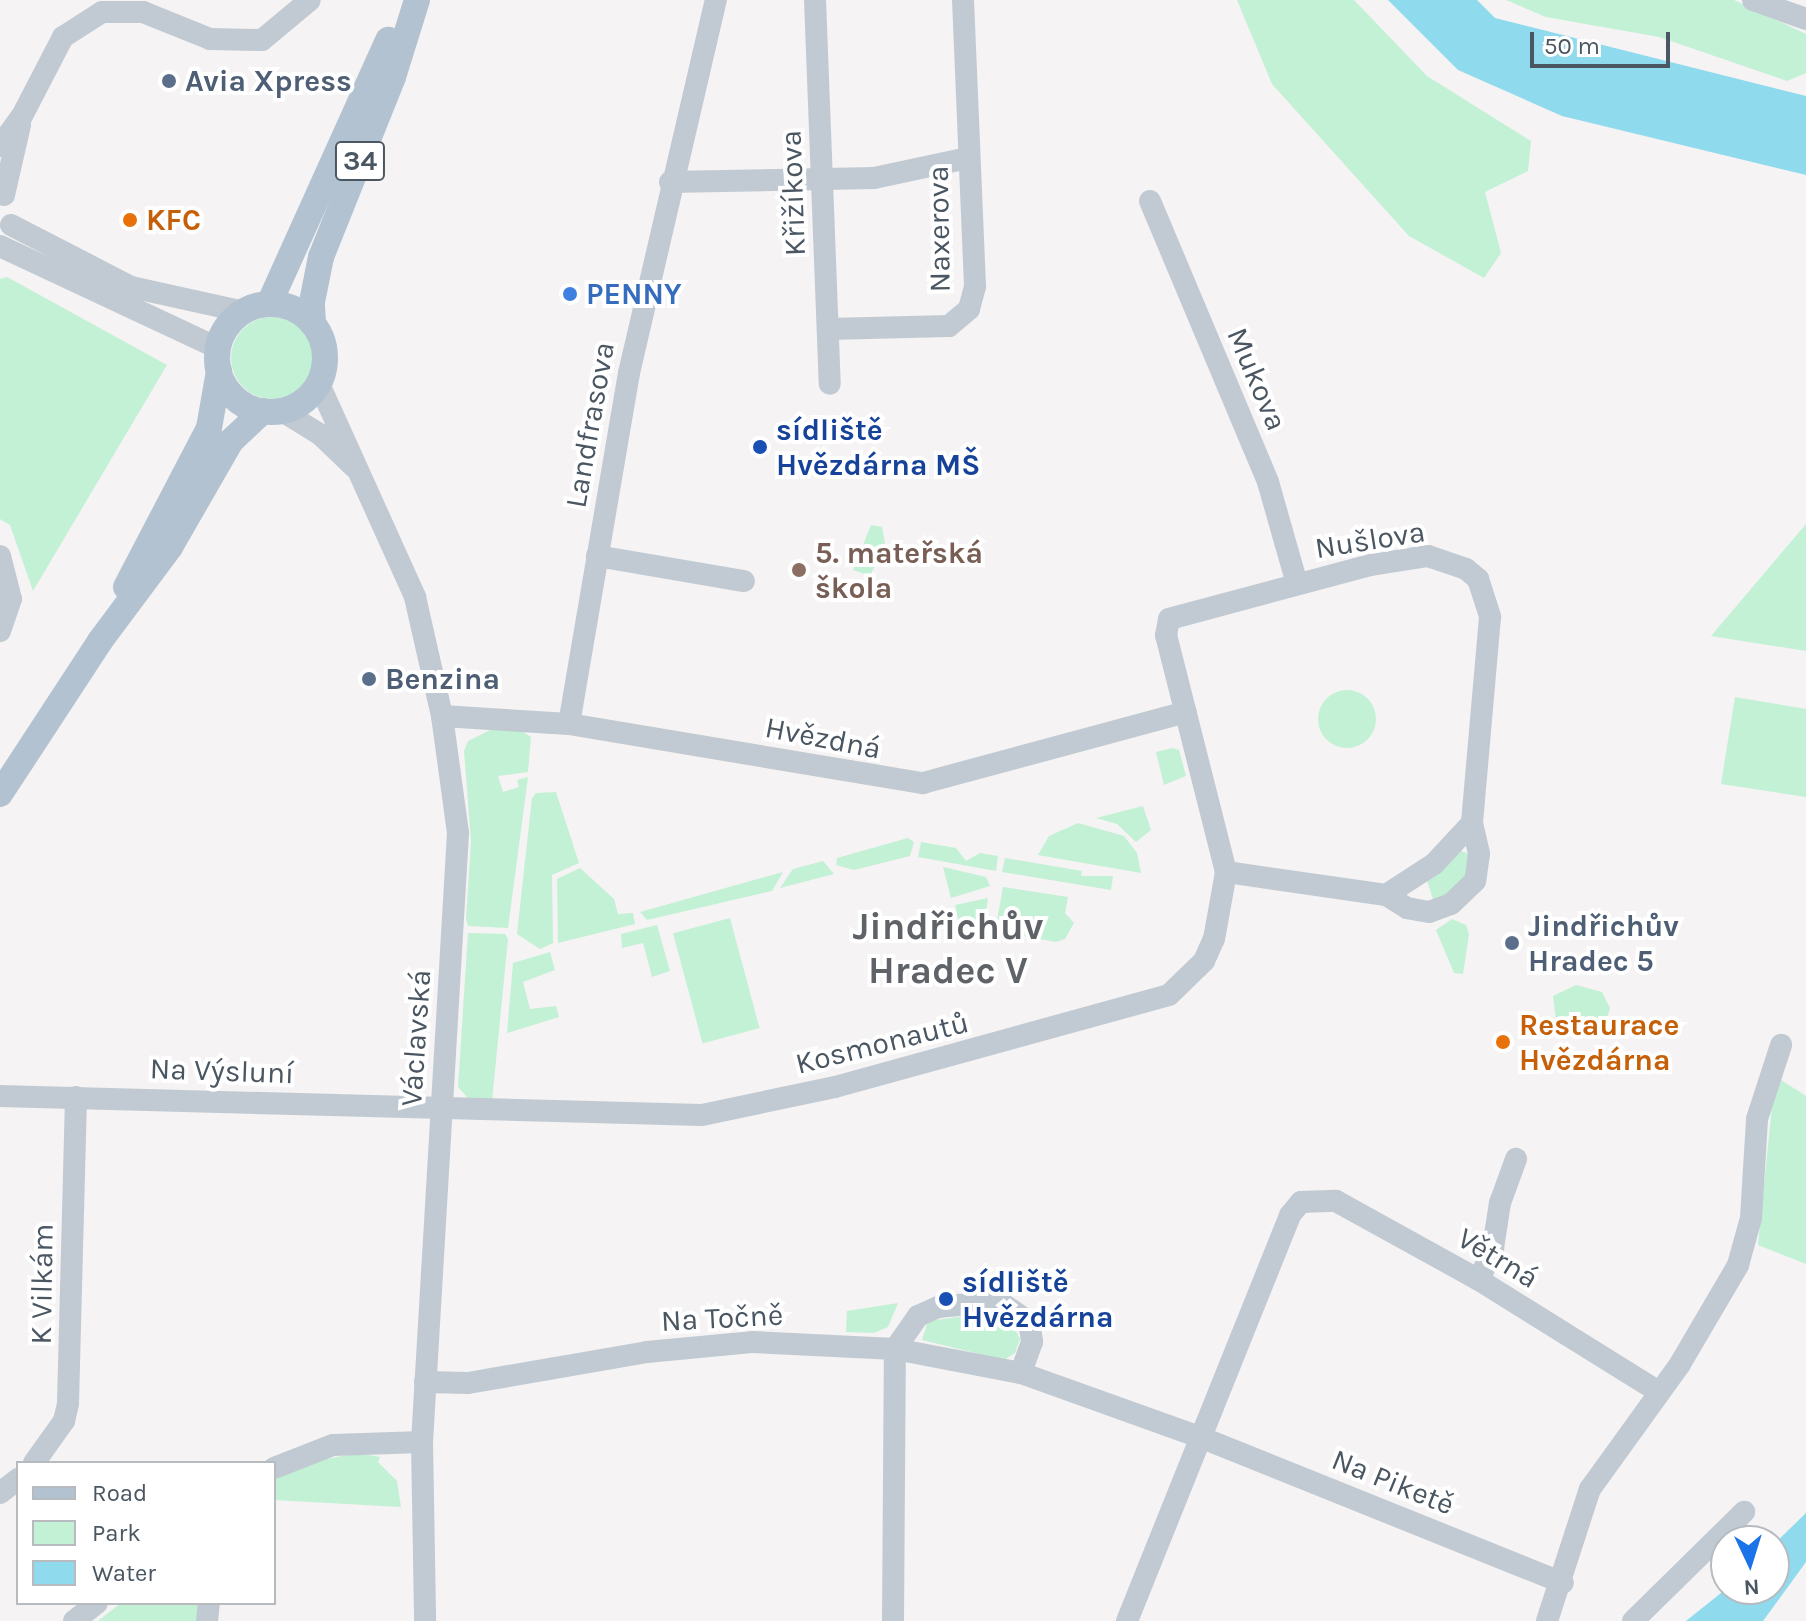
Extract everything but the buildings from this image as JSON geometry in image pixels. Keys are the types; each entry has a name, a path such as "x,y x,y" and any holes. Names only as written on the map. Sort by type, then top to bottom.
{"main road":[{"name":"34","path":"257,308 405,0"},
{"name":"34","path":"313,324 312,302 321,257 393,77 417,0"},
{"path":"0,794 100,641 170,547 231,441 272,411 299,404 319,384 325,353 313,324 295,310 257,308 227,327 209,428 100,641"},
{"path":"219,359 237,400 272,411"}],"street":[{"path":"0,146 22,116 63,37 102,12 143,12 210,39 262,40 310,0"},
{"name":"Landfrasova","path":"569,724 629,373 670,182 716,0"},
{"name":"Křižíkova","path":"815,0 830,384"},
{"name":"Naxerova","path":"828,329 949,326 969,309 975,286 963,0"},
{"path":"1753,0 1806,19"},
{"path":"4,238 2,193 22,116"},
{"path":"670,182 874,178 968,158"},
{"name":"Mukova","path":"1150,201 1268,482 1297,584"},
{"path":"4,238 131,287 257,308"},
{"path":"4,238 219,359"},
{"name":"Václavská","path":"319,384 415,597 442,716 458,855 422,1442 425,1621"},
{"name":"Václavská","path":"272,411 321,435 362,474"},
{"path":"0,556 11,599 0,631"},
{"path":"597,556 744,581"},
{"name":"Nušlova","path":"1186,712 1166,635 1169,619 1297,584 1428,556 1447,559 1478,579 1490,617 1472,823 1478,870 1462,897 1429,912 1407,908 1386,895"},
{"name":"Hvězdná","path":"442,716 569,724 923,783 1186,712"},
{"name":"Kosmonautů","path":"441,1110 702,1115 851,1083 1169,995 1204,961 1224,906 1226,872 1186,712"},
{"path":"1226,872 1386,895 1434,864 1472,823"},
{"path":"1547,1621 1563,1583 1590,1489 1657,1391 1680,1364 1738,1265 1751,1218 1757,1119 1781,1045"},
{"name":"Na Výsluní","path":"0,1096 441,1110"},
{"name":"K Vilkám","path":"35,1461 64,1421 68,1403 76,1097"},
{"path":"1479,1280 1493,1248 1500,1203 1516,1159"},
{"name":"Větrná","path":"1200,1437 1290,1215 1301,1202 1336,1201 1479,1280 1657,1391"},
{"path":"893,1621 895,1349 918,1316 938,1307 999,1301 1029,1322 1032,1342 1021,1373"},
{"name":"Na Točně","path":"425,1382 468,1383 647,1352 752,1342 895,1349 1021,1373"},
{"name":"Na Piketě","path":"1021,1373 1200,1437 1563,1583"},
{"path":"1127,1621 1200,1437"},
{"path":"276,1467 325,1446 361,1440 422,1442"},
{"path":"0,1493 16,1481"},
{"path":"1633,1621 1744,1512"},
{"path":"74,1621 94,1605"}],"green space":[{"path":"1237,0 1354,0 1427,76 1531,141 1528,171 1485,192 1501,253 1484,278 1409,236 1272,84"},
{"path":"1506,0 1734,0 1806,34 1806,73 1787,81 1659,37 1546,17"},
{"path":"7,277 167,365 33,591 10,525 0,519 0,279"},
{"path":"272,317 288,320 301,329 310,342 313,358 310,374 301,387 288,396 272,399 256,396 243,387 234,374 231,358 234,342 243,329 256,320"},
{"path":"1806,524 1806,651 1711,636"},
{"path":"871,525 882,527 885,543 870,576 853,570"},
{"path":"1347,690 1368,698 1376,719 1368,740 1347,748 1326,740 1318,719 1326,698"},
{"path":"1735,697 1806,709 1806,797 1721,784"},
{"path":"490,730 520,730 531,737 528,772 498,776 503,792 519,787 517,780 528,777 508,928 468,926 466,919 471,841 464,751 468,741"},
{"path":"1172,748 1179,750 1186,776 1164,785 1156,752"},
{"path":"556,792 579,863 552,875 553,943 540,949 517,934 532,798 536,793"},
{"path":"1143,806 1151,830 1136,842 1117,824 1096,818"},
{"path":"1078,823 1124,836 1137,853 1141,873 1038,855 1049,836"},
{"path":"908,838 914,842 910,856 854,870 836,865 837,858"},
{"path":"921,842 956,848 966,861 980,853 998,856 996,871 918,857"},
{"path":"1461,851 1470,854 1464,881 1434,903 1427,880"},
{"path":"1005,858 1082,871 1081,876 1113,876 1111,890 1002,872"},
{"path":"823,861 834,874 780,888 793,869"},
{"path":"943,867 986,877 990,886 951,898"},
{"path":"580,868 614,899 618,914 633,913 635,924 558,943 557,879"},
{"path":"783,872 772,891 647,920 640,912"},
{"path":"1003,887 1068,897 1065,913 1074,923 1065,939 1056,942 1002,932 996,926"},
{"path":"988,898 982,938 963,940 955,905"},
{"path":"730,918 760,1028 703,1043 673,933"},
{"path":"1452,919 1466,925 1469,934 1463,974 1454,973 1436,930"},
{"path":"657,925 670,971 652,977 643,943 622,948 621,934"},
{"path":"468,933 505,934 508,939 492,1101 469,1099 458,1087"},
{"path":"550,952 555,970 523,982 530,1009 556,1006 559,1017 507,1033 513,963"},
{"path":"1576,985 1602,992 1610,1008 1606,1023 1582,1031 1556,1020 1553,996"},
{"path":"1775,1076 1806,1096 1806,1264 1758,1245"},
{"path":"898,1303 888,1327 874,1333 846,1332 847,1311"},
{"path":"996,1312 1011,1321 1020,1339 1015,1353 1004,1360 922,1340 928,1321"},
{"path":"357,1453 380,1457 378,1462 397,1481 401,1507 276,1500 276,1478 296,1465"},
{"path":"118,1605 200,1605 199,1621 98,1621"}],"water":[{"path":"1388,0 1477,0 1495,18 1806,96 1806,175 1562,116 1458,70"},
{"path":"1806,1513 1806,1562 1790,1584 1790,1528"},
{"path":"1710,1602 1710,1605 1775,1605 1763,1621 1686,1621"}],"place":[{"name":"Avia Xpress","path":"169,81"},
{"name":"KFC","path":"130,220"},
{"name":"PENNY","path":"570,294"},
{"name":"sídliště Hvězdárna MŠ","path":"760,447"},
{"name":"5. mateřská škola","path":"799,570"},
{"name":"Benzina","path":"369,679"},
{"name":"Jindřichův Hradec 5","path":"1512,943"},
{"name":"Restaurace Hvězdárna","path":"1503,1042"},
{"name":"sídliště Hvězdárna","path":"946,1299"}],"district":[{"name":"Jindřichův Hradec V","path":"948,949"}]}
